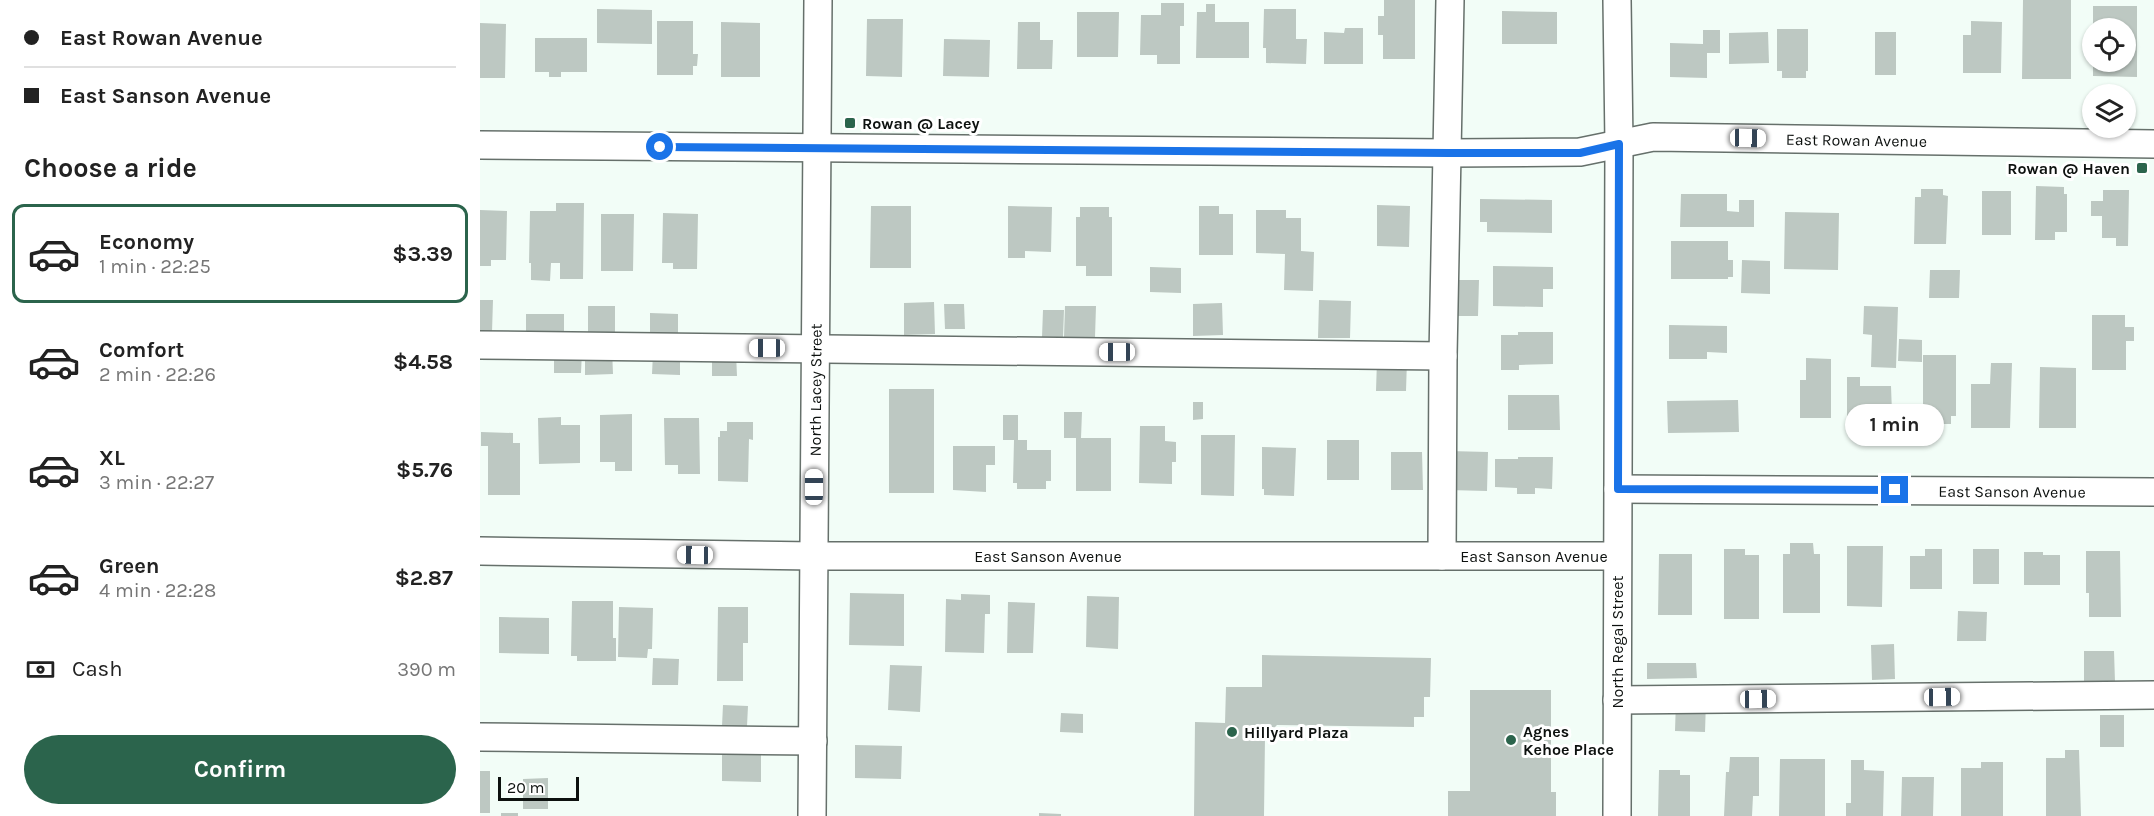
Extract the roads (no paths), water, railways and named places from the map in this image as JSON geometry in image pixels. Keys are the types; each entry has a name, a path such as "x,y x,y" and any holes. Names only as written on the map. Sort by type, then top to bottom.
{"street":[{"name":"North Lacey Street","path":"812,816 818,0"},
{"path":"1442,556 1443,356 1450,0"},
{"name":"North Regal Street","path":"1617,0 1619,144 1617,816"},
{"name":"East Rowan Avenue","path":"480,145 1580,153 1653,137 2154,144"},
{"path":"480,345 1443,356"},
{"name":"East Sanson Avenue","path":"1618,489 2154,492"},
{"name":"East Sanson Avenue","path":"480,551 814,556 1617,556"},
{"path":"1617,700 2154,695"},
{"path":"480,737 813,741"}],"place":[{"name":"Rowan @ Lacey","path":"850,123"},
{"name":"Rowan @ Haven","path":"2142,168"},
{"name":"Hillyard Plaza","path":"1232,732"},
{"name":"Agnes Kehoe Place","path":"1511,740"}]}
